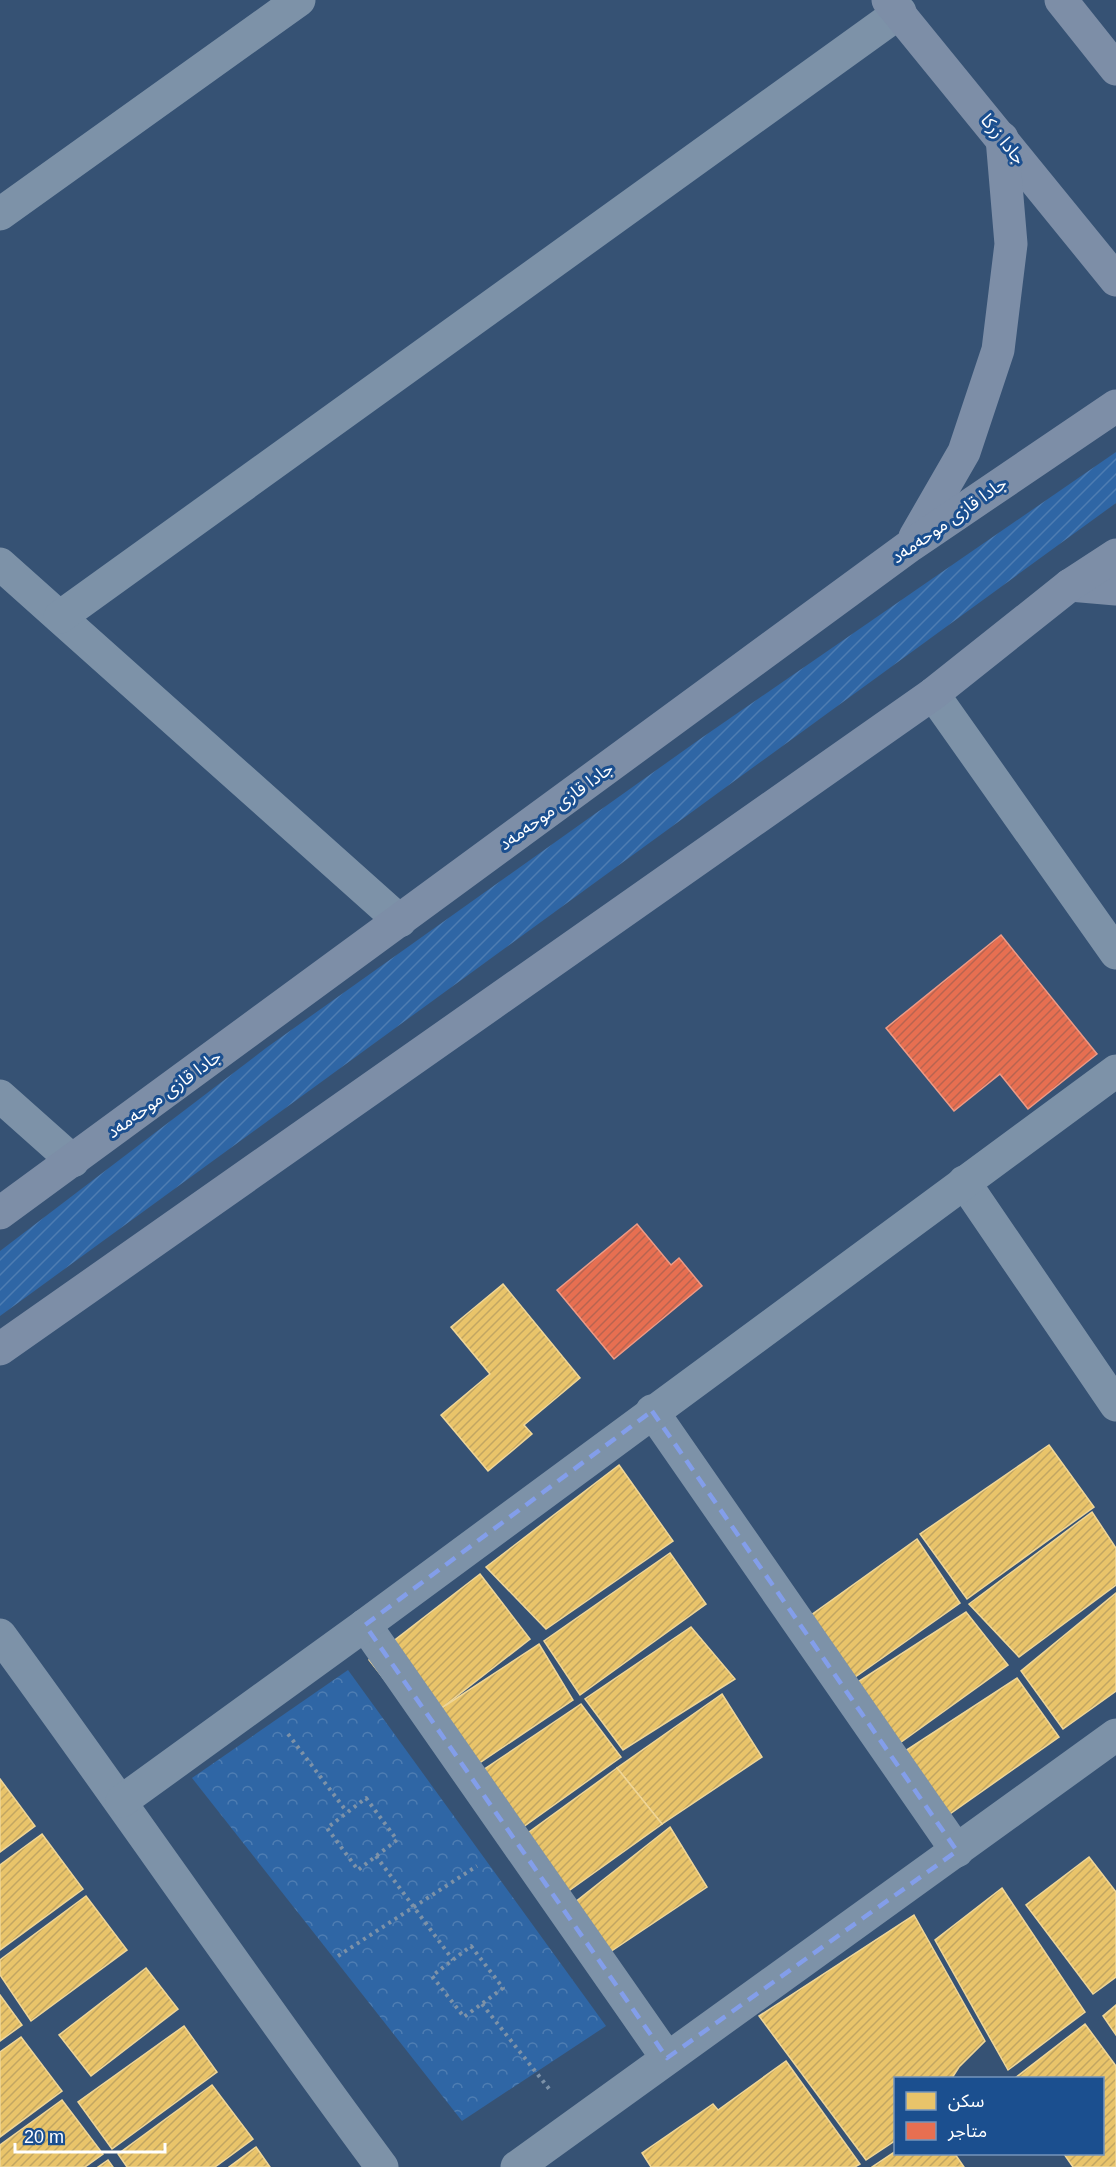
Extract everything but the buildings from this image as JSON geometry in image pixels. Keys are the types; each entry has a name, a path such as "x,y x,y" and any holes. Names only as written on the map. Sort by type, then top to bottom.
{"main road":[{"path":"1061,0 1116,69"},
{"name":"جادا زرکا","path":"894,6 1116,280"},
{"path":"911,545 964,453 998,350 1011,244 1002,138"},
{"name":"جادا قازی موحەمەد","path":"0,1213 911,545 1113,411"},
{"path":"0,1349 933,694 1070,585 1116,555"},
{"path":"1070,585 1116,589"}],"street":[{"path":"0,214 278,5"},
{"path":"60,617 894,6"},
{"path":"0,564 400,921"},
{"path":"933,694 1116,952"},
{"path":"122,1801 365,1625 652,1411 1116,1071"},
{"path":"0,1096 73,1161"},
{"path":"964,1182 1116,1405"},
{"path":"652,1411 957,1851"},
{"path":"365,1625 667,2058"},
{"path":"0,1635 122,1801 261,2004 382,2167"},
{"path":"517,2167 1116,1736"}],"path":[{"path":"282,1726 347,1812"},
{"path":"366,1798 398,1840 358,1870 327,1828 347,1812 366,1798"},
{"path":"376,1856 453,1960"},
{"path":"339,1956 477,1866"},
{"path":"471,1946 503,1988 464,2017 432,1976 453,1960 471,1946"},
{"path":"482,2004 577,2124"}],"highlighted area":[{"path":"652,1411 957,1851 667,2058 365,1625"}],"green space":[{"path":"1116,452 1116,503 0,1316 0,1251 266,1048 700,739"},
{"path":"348,1670 606,2026 462,2121 192,1778"}]}
